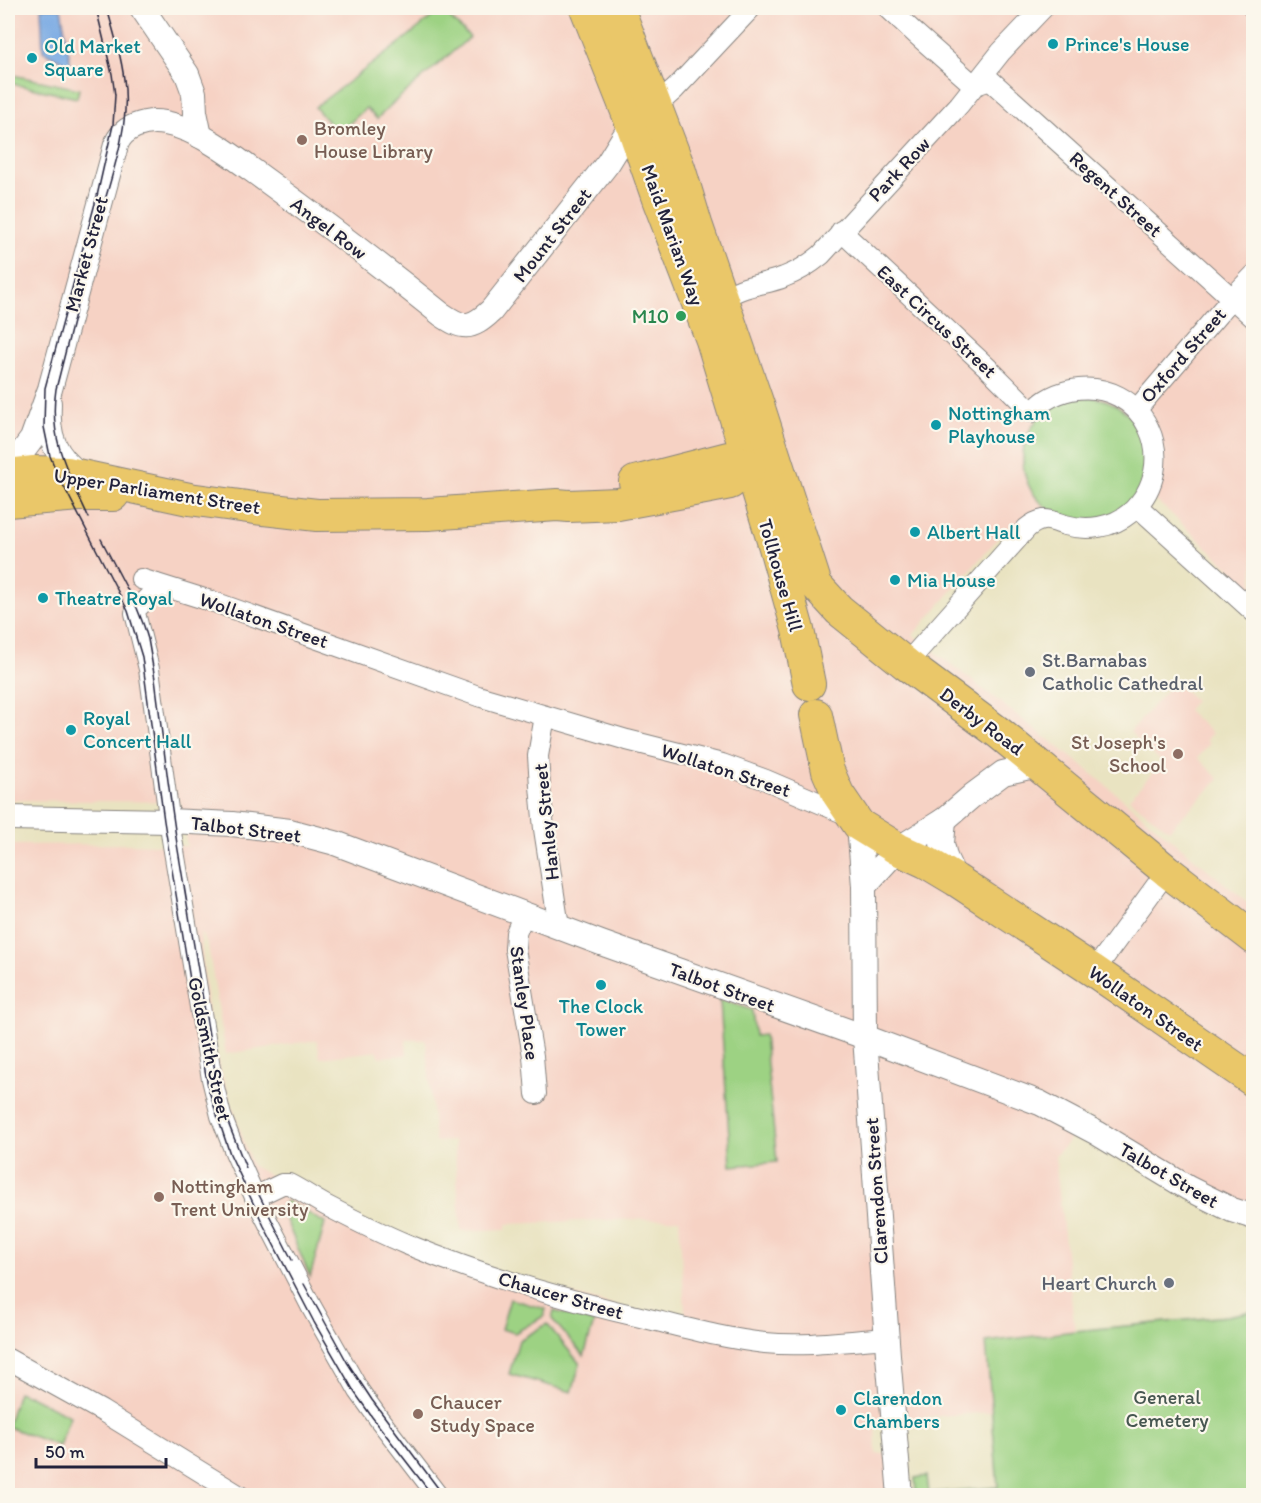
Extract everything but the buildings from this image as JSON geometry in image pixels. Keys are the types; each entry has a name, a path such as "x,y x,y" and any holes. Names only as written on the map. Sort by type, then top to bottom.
{"main road":[{"name":"Maid Marian Way","path":"586,8 644,116 679,168 696,224 724,295 763,463"},
{"name":"Maid Marian Way","path":"618,8 644,116 658,199 712,340 763,463"},
{"name":"Upper Parliament Street","path":"8,474 67,473 189,499 316,515 428,514 557,505 575,495 641,481 728,458 763,463"},
{"name":"Derby Road","path":"763,463 816,585 839,610 906,664 999,733 1167,871 1254,938"},
{"name":"Tollhouse Hill","path":"763,463 809,684"},
{"path":"8,501 119,494 189,499"},
{"path":"798,630 812,615 839,610"},
{"path":"816,715 828,771 838,794 856,821"},
{"name":"Wollaton Street","path":"856,821 898,849 956,880 1094,971 1254,1082"}],"street":[{"path":"142,8 187,74 194,93 200,136"},
{"name":"Mount Street","path":"455,324 473,324 491,311 644,116 675,88 751,8"},
{"path":"888,8 976,85"},
{"name":"Park Row","path":"724,295 784,277 808,266 821,255 976,85 1042,8"},
{"name":"Regent Street","path":"976,85 990,80 1254,318"},
{"name":"Angel Row","path":"133,126 163,122 200,136 239,161 331,228 455,324"},
{"name":"Market Street","path":"8,464 23,451 32,439 50,389 116,146 120,135 133,126"},
{"name":"East Circus Street","path":"842,231 990,369 1032,412 1045,400 1061,392 1084,387 1116,394 1137,409"},
{"name":"Oxford Street","path":"1137,409 1254,275"},
{"name":"Market Street","path":"50,389 49,417 52,443 69,467 81,475"},
{"path":"906,664 1027,528 1034,523 1051,520 1075,528 1098,527 1119,520 1137,506 1148,490 1155,468 1156,451 1152,435 1137,409"},
{"path":"1137,506 1254,612"},
{"name":"Wollaton Street","path":"150,585 214,602 544,717 722,764 766,780 856,821"},
{"name":"Goldsmith Street","path":"150,585 135,613 149,669 169,821 212,1079 224,1122 255,1197 312,1308 359,1391 438,1496"},
{"name":"Hanley Street","path":"544,717 538,756 544,829 559,927"},
{"path":"864,886 898,849 944,820 1003,773 1038,765"},
{"name":"Talbot Street","path":"8,818 232,824 290,831 335,843 1044,1105 1097,1133 1188,1188 1232,1210 1254,1217"},
{"path":"944,820 942,843 945,857 956,880"},
{"name":"Clarendon Street","path":"856,821 864,886 865,1037 900,1496"},
{"path":"1094,971 1167,871"},
{"name":"Stanley Place","path":"524,914 516,933 515,949 533,1056 536,1094"},
{"name":"Chaucer Street","path":"255,1197 282,1184 289,1184 370,1228 450,1262 523,1286 684,1327 749,1341 784,1344 887,1338"},
{"path":"8,1359 96,1407 240,1496"}],"shaded area":[{"path":"8,8 1253,8 1253,590 1152,498 1043,526 1020,536 1008,527 913,635 1084,767 1253,907 1253,1209 1228,1200 1085,1115 1055,1156 1075,1331 986,1342 992,1412 875,1421 876,1454 890,1453 899,1495 8,1495 8,845 187,846 180,802 8,800","holes":["200,931 208,945 226,1054 317,1040 320,1058 378,1051 379,1057 407,1055 406,1040 426,1040 435,1142 454,1141 461,1231 506,1229 507,1224 679,1219 685,1311 683,1324 450,1262 371,1228 252,1166 210,1039"]},
{"name":"St Joseph's School","path":"1174,682 1195,700 1187,710 1212,733 1207,740 1210,743 1198,758 1219,779 1169,830 1129,799 1162,762 1130,732"}],"green space":[{"path":"443,8 470,37 377,119 366,108 338,134 315,107"},
{"path":"8,74 79,89 77,98 8,83"},
{"path":"1085,397 1109,402 1120,407 1129,415 1137,424 1142,435 1147,459 1142,483 1137,494 1129,503 1120,511 1109,516 1085,521 1061,516 1050,511 1041,503 1033,494 1028,483 1023,459 1028,435 1033,424 1041,415 1050,407 1061,402"},
{"path":"719,999 752,1010 755,1036 764,1035 777,1162 731,1166"},
{"path":"287,1201 325,1223 310,1277 283,1213 283,1206"},
{"path":"510,1299 546,1309 544,1316 515,1333 501,1329"},
{"path":"554,1311 594,1322 584,1356 552,1319"},
{"name":"General Cemetery","path":"1253,1311 1253,1495 916,1495 915,1478 927,1476 929,1493 998,1487 986,1342 1227,1316"},
{"path":"547,1324 580,1364 572,1392 509,1374 519,1340"},
{"path":"18,1392 70,1416 59,1446 8,1427"}],"water":[{"path":"41,8 61,8 71,66 43,51"}],"tram line":[{"path":"96,8 112,74 115,95 113,125 97,196 45,388 44,427 50,456 128,611 142,657 164,821 204,1065 209,1091 230,1154 314,1322 355,1393 433,1496"},
{"path":"103,207 119,148 125,104 122,68 107,8"},
{"path":"77,306 56,389 54,407 62,456 89,518"},
{"path":"101,539 137,608 148,639 177,844 215,1071 225,1115 246,1168"},
{"path":"255,1187 292,1260"},
{"path":"304,1284 347,1362 372,1400 444,1496"}],"place":[{"name":"Prince's House","path":"1053,44"},
{"name":"Old Market Square","path":"32,58"},
{"name":"Bromley House Library","path":"302,140"},
{"name":"M10","path":"681,316"},
{"name":"Nottingham Playhouse","path":"936,425"},
{"name":"Albert Hall","path":"915,532"},
{"name":"Mia House","path":"895,580"},
{"name":"Theatre Royal","path":"43,598"},
{"name":"St.Barnabas Catholic Cathedral","path":"1030,672"},
{"name":"Royal Concert Hall","path":"71,730"},
{"name":"St Joseph's School","path":"1178,754"},
{"name":"The Clock Tower","path":"601,985"},
{"name":"Nottingham Trent University","path":"159,1197"},
{"name":"Heart Church","path":"1169,1283"},
{"name":"Clarendon Chambers","path":"841,1410"},
{"name":"Chaucer Study Space","path":"418,1414"}]}
